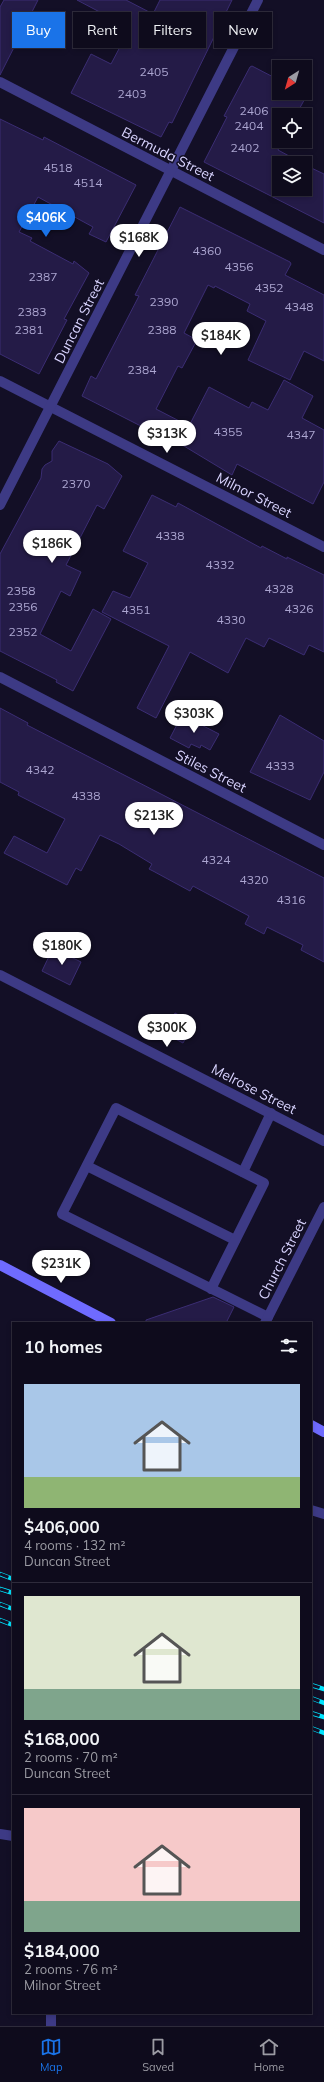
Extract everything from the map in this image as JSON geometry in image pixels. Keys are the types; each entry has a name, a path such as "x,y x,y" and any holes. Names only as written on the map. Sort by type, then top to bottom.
{"main road":[{"path":"0,1265 109,1322"},
{"path":"312,1425 324,1432"}],"street":[{"name":"Duncan Street","path":"0,505 258,0"},
{"name":"Bermuda Street","path":"0,82 324,250"},
{"name":"Milnor Street","path":"0,381 324,546"},
{"name":"Stiles Street","path":"0,677 324,846"},
{"name":"Melrose Street","path":"0,974 324,1141"},
{"path":"211,1289 264,1183 116,1108 62,1214 211,1289 266,1320"},
{"path":"243,1172 271,1113"},
{"path":"86,1166 235,1240"},
{"name":"Church Street","path":"266,1320 324,1207"},
{"path":"312,1512 324,1514"},
{"path":"0,1834 12,1836"},
{"path":"51,2014 51,2026"}],"building":[{"path":"4,0 38,0 32,12 12,12 12,48 14,48 0,75 0,7"},
{"path":"77,0 126,0 149,12 139,12 139,48 206,48 206,12 154,12 160,0 232,0 226,12 214,12 214,37 172,123 169,122 161,137 71,93 91,54 111,64 119,48 131,48 131,12 100,12"},
{"path":"252,66 272,76 272,100 304,100 300,108 272,108 272,148 279,148 278,150 289,156 272,156 272,196 312,196 312,168 324,174 324,223 204,162 227,117 224,116 250,67"},
{"path":"0,119 43,140 44,137 136,185 106,242 89,234 93,227 38,197 19,232 32,238 30,241 73,264 74,261 89,273 64,319 67,320 39,374 0,354"},
{"path":"180,207 290,262 291,264 285,275 324,295 324,361 304,351 290,380 248,360 266,321 247,311 250,304 215,286 214,288 208,285 184,333 197,340 182,368 178,366 156,409 189,426 209,387 249,408 252,402 268,410 284,380 313,396 302,418 324,430 324,482 313,504 237,464 232,475 179,443 178,445 82,396 91,376 96,379 139,296 135,295"},
{"path":"59,441 108,464 122,476 104,509 97,505 66,565 81,572 70,596 61,591 40,634 71,651 93,609 111,619 73,691 56,682 57,680 0,651 0,554 41,478 42,469 45,465 52,461 52,451"},
{"path":"152,495 176,507 178,503 261,548 262,546 324,575 324,652 309,645 304,655 269,638 264,647 246,638 228,673 190,652 156,718 137,708 169,646 102,612 113,591 130,598 148,563 123,551"},
{"path":"0,708 28,723 27,725 324,878 324,962 301,950 303,945 267,927 264,934 245,924 249,916 193,886 190,891 149,869 152,864 119,844 100,835 81,871 76,868 67,885 4,853 14,836 47,853 65,819 18,795 19,792 0,782"},
{"path":"182,715 219,734 210,750 201,745 200,748 191,744 189,748 170,738"},
{"path":"280,715 324,741 324,772 310,800 250,772"},
{"path":"53,948 81,962 70,985 42,971"},
{"path":"175,1013 194,1023 183,1043 164,1033"},
{"path":"213,1297 234,1307 226,1322 146,1322 146,1320"}],"railway":[{"path":"0,1574 12,1579"},
{"path":"0,1589 12,1593"},
{"path":"0,1604 12,1609"},
{"path":"0,1620 12,1625"},
{"path":"312,1685 324,1689"},
{"path":"312,1698 324,1703"},
{"path":"312,1713 324,1717"},
{"path":"312,1728 324,1733"}]}
